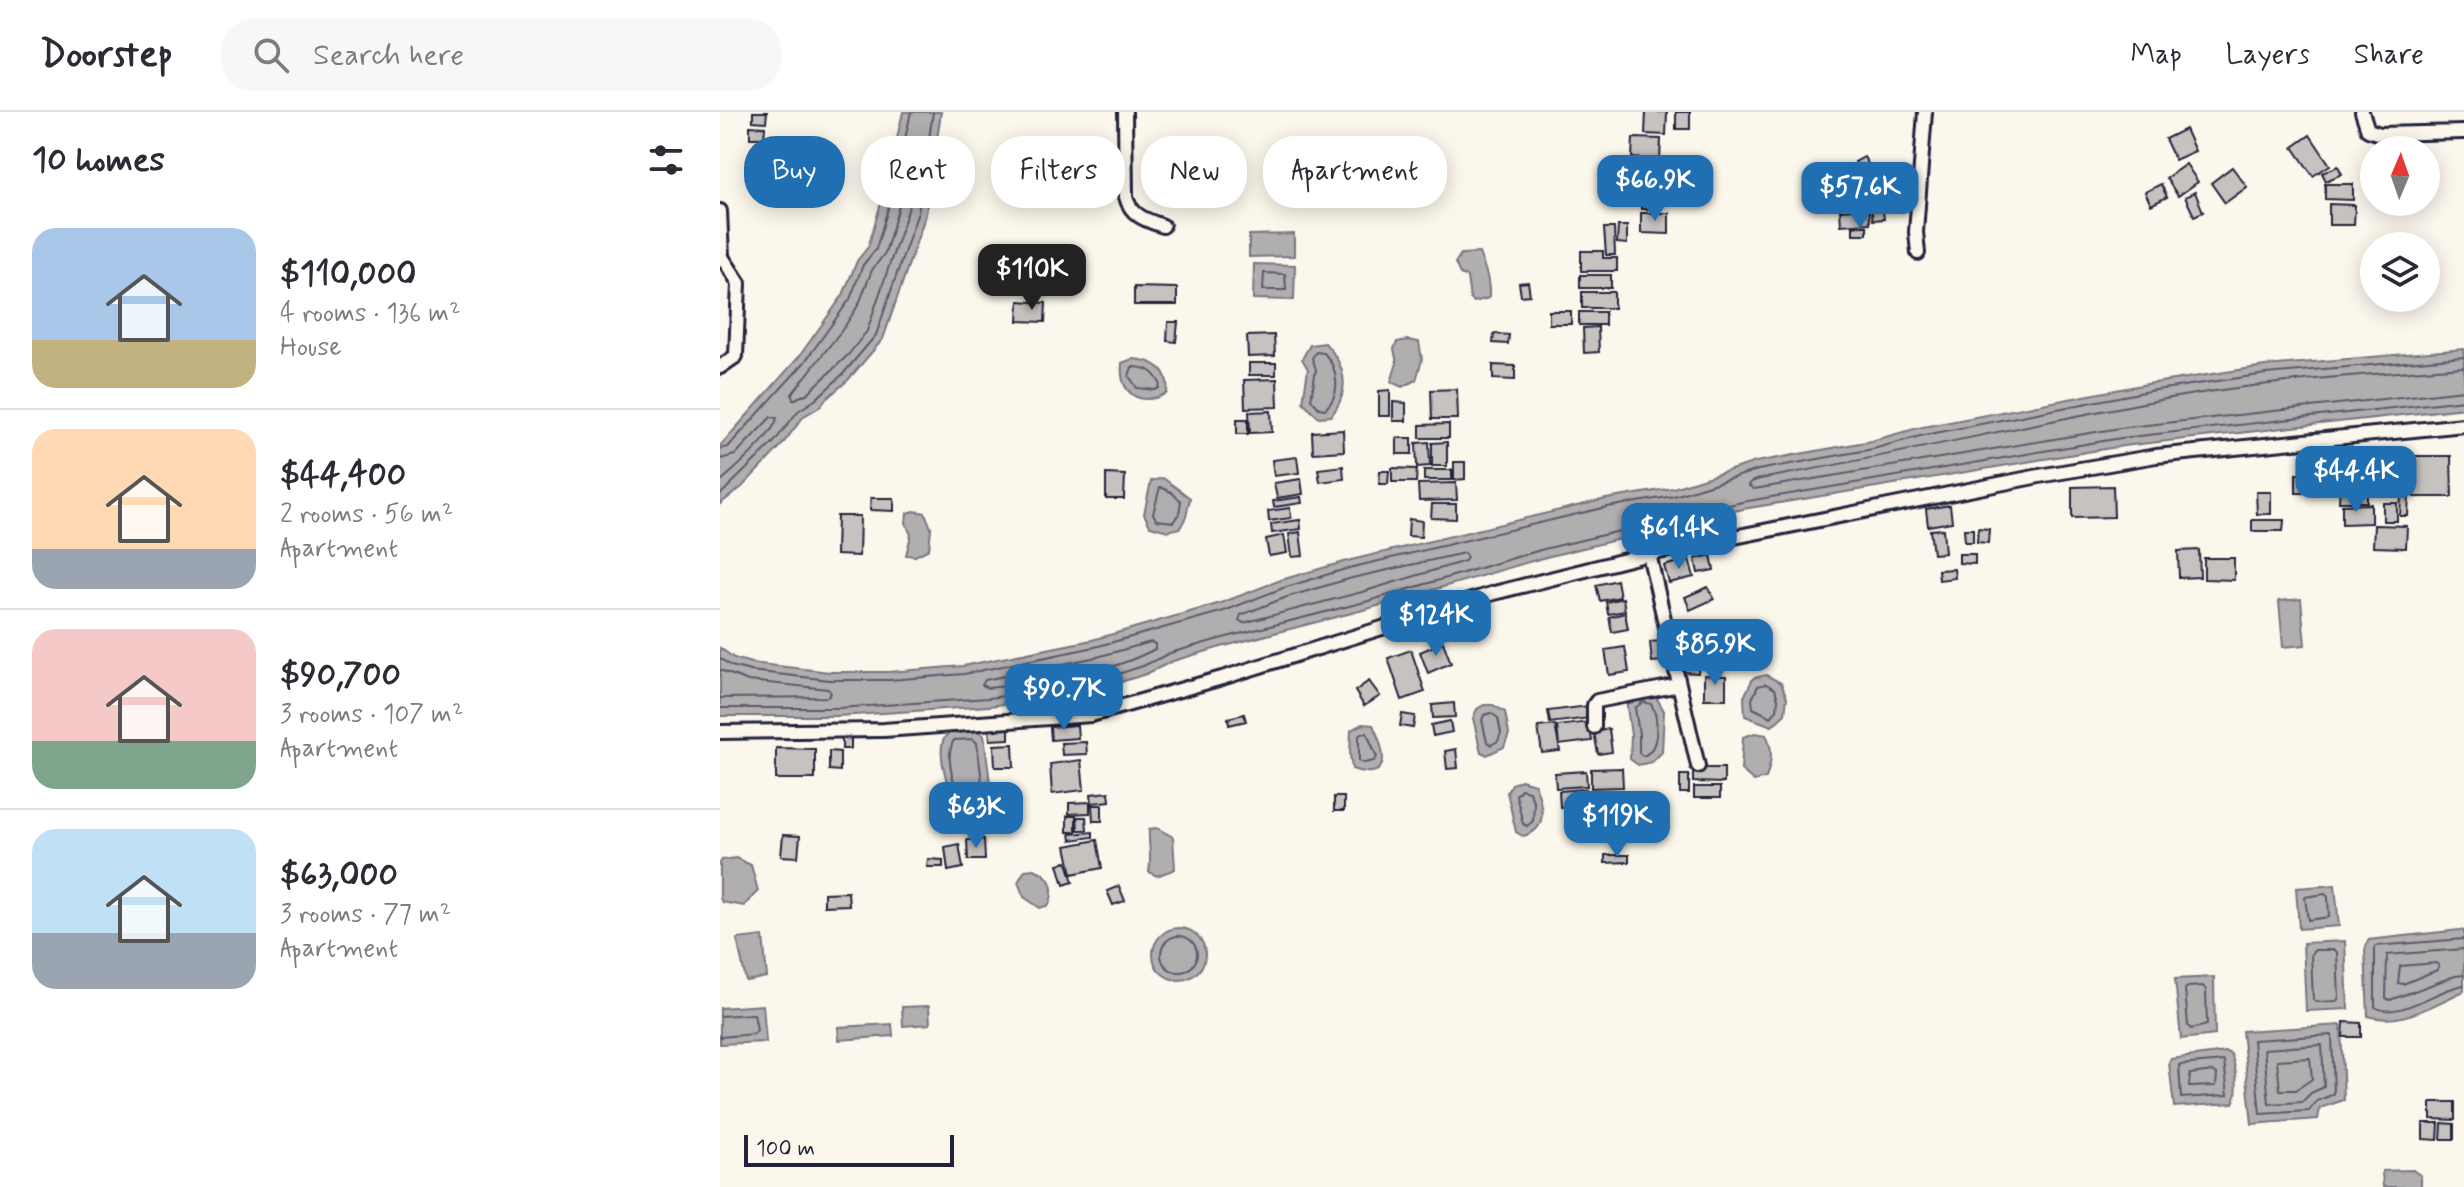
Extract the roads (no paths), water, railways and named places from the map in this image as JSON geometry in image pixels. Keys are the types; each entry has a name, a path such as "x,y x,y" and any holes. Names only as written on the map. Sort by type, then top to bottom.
{"street":[{"path":"1125,112 1126,197 1129,208 1140,218 1163,226"},
{"path":"1918,253 1916,232 1925,112"},
{"path":"2362,112 2368,130 2380,134 2464,132"},
{"path":"720,211 722,257 739,283 736,356 720,367"},
{"path":"720,732 884,730 1091,715 1222,678 1494,593 1649,554 2099,465 2156,456 2464,425"},
{"path":"1649,554 1698,766"},
{"path":"1594,727 1594,705 1599,700 1679,685"}],"water":[{"path":"903,112 941,112 937,136 897,136"},
{"path":"880,208 927,208 883,339 848,380 821,406 804,416 781,446 742,487 720,504 720,446 798,358 843,295 857,261 868,247"},
{"path":"1294,234 1294,256 1249,257 1249,235"},
{"path":"1479,253 1488,280 1489,298 1474,302 1470,299 1467,277 1460,274 1455,263 1461,254"},
{"path":"1254,264 1295,265 1294,300 1253,299"},
{"path":"1397,342 1419,342 1422,360 1416,380 1402,387 1391,382 1397,363 1394,349"},
{"path":"1325,343 1338,360 1343,388 1331,416 1318,417 1303,402 1308,369 1302,359 1310,345"},
{"path":"2464,349 2464,408 2123,446 1743,509 1546,557 1221,647 1083,694 989,706 838,716 720,716 720,648 734,658 751,663 830,672 888,672 963,666 1092,640 1221,603 1281,580 1347,561 1606,499 1673,488 1756,462 2147,384 2265,366"},
{"path":"1132,359 1159,367 1166,378 1167,393 1148,399 1133,395 1122,374 1122,363"},
{"path":"1163,478 1190,498 1180,528 1168,531 1150,526 1144,514 1151,481"},
{"path":"907,513 925,513 931,528 929,549 915,556 906,555 911,535 906,523"},
{"path":"2301,599 2305,645 2283,647 2279,601"},
{"path":"1766,675 1781,683 1787,698 1785,714 1772,726 1745,716 1744,697 1753,678"},
{"path":"1655,695 1664,711 1662,752 1652,762 1638,765 1630,759 1631,735 1626,700"},
{"path":"1493,705 1505,712 1509,734 1504,747 1487,755 1481,752 1473,718 1477,709"},
{"path":"1362,724 1373,725 1383,753 1383,761 1375,771 1352,769 1351,730"},
{"path":"978,731 984,735 991,791 987,802 975,806 955,803 943,765 942,744 952,732"},
{"path":"1755,733 1766,735 1771,756 1766,778 1754,781 1741,770 1743,737"},
{"path":"1521,780 1535,784 1542,815 1537,828 1523,836 1516,832 1507,792 1512,784"},
{"path":"1157,828 1173,837 1175,869 1157,876 1149,872 1149,829"},
{"path":"736,858 751,865 758,891 744,906 722,902 720,898 720,863"},
{"path":"1034,869 1048,879 1052,888 1049,905 1040,908 1024,897 1018,882 1025,870"},
{"path":"2335,885 2339,926 2299,929 2296,888"},
{"path":"1179,928 1197,936 1205,954 1197,972 1179,980 1161,972 1153,954 1161,936"},
{"path":"2464,931 2464,991 2405,1016 2380,1019 2368,1016 2365,950 2368,940"},
{"path":"763,936 767,977 746,981 737,939"},
{"path":"2345,941 2348,1009 2306,1011 2303,943"},
{"path":"2214,977 2215,1035 2181,1039 2175,979"},
{"path":"763,1005 766,1042 720,1044 720,1008"},
{"path":"929,1006 930,1024 903,1026 902,1007"},
{"path":"892,1024 893,1036 839,1040 838,1027"},
{"path":"2341,1025 2344,1100 2320,1108 2318,1119 2252,1124 2242,1031"},
{"path":"2226,1052 2231,1054 2236,1072 2233,1103 2174,1107 2171,1059"},
{"path":"2413,1170 2421,1176 2421,1187 2383,1187 2382,1171"}]}
